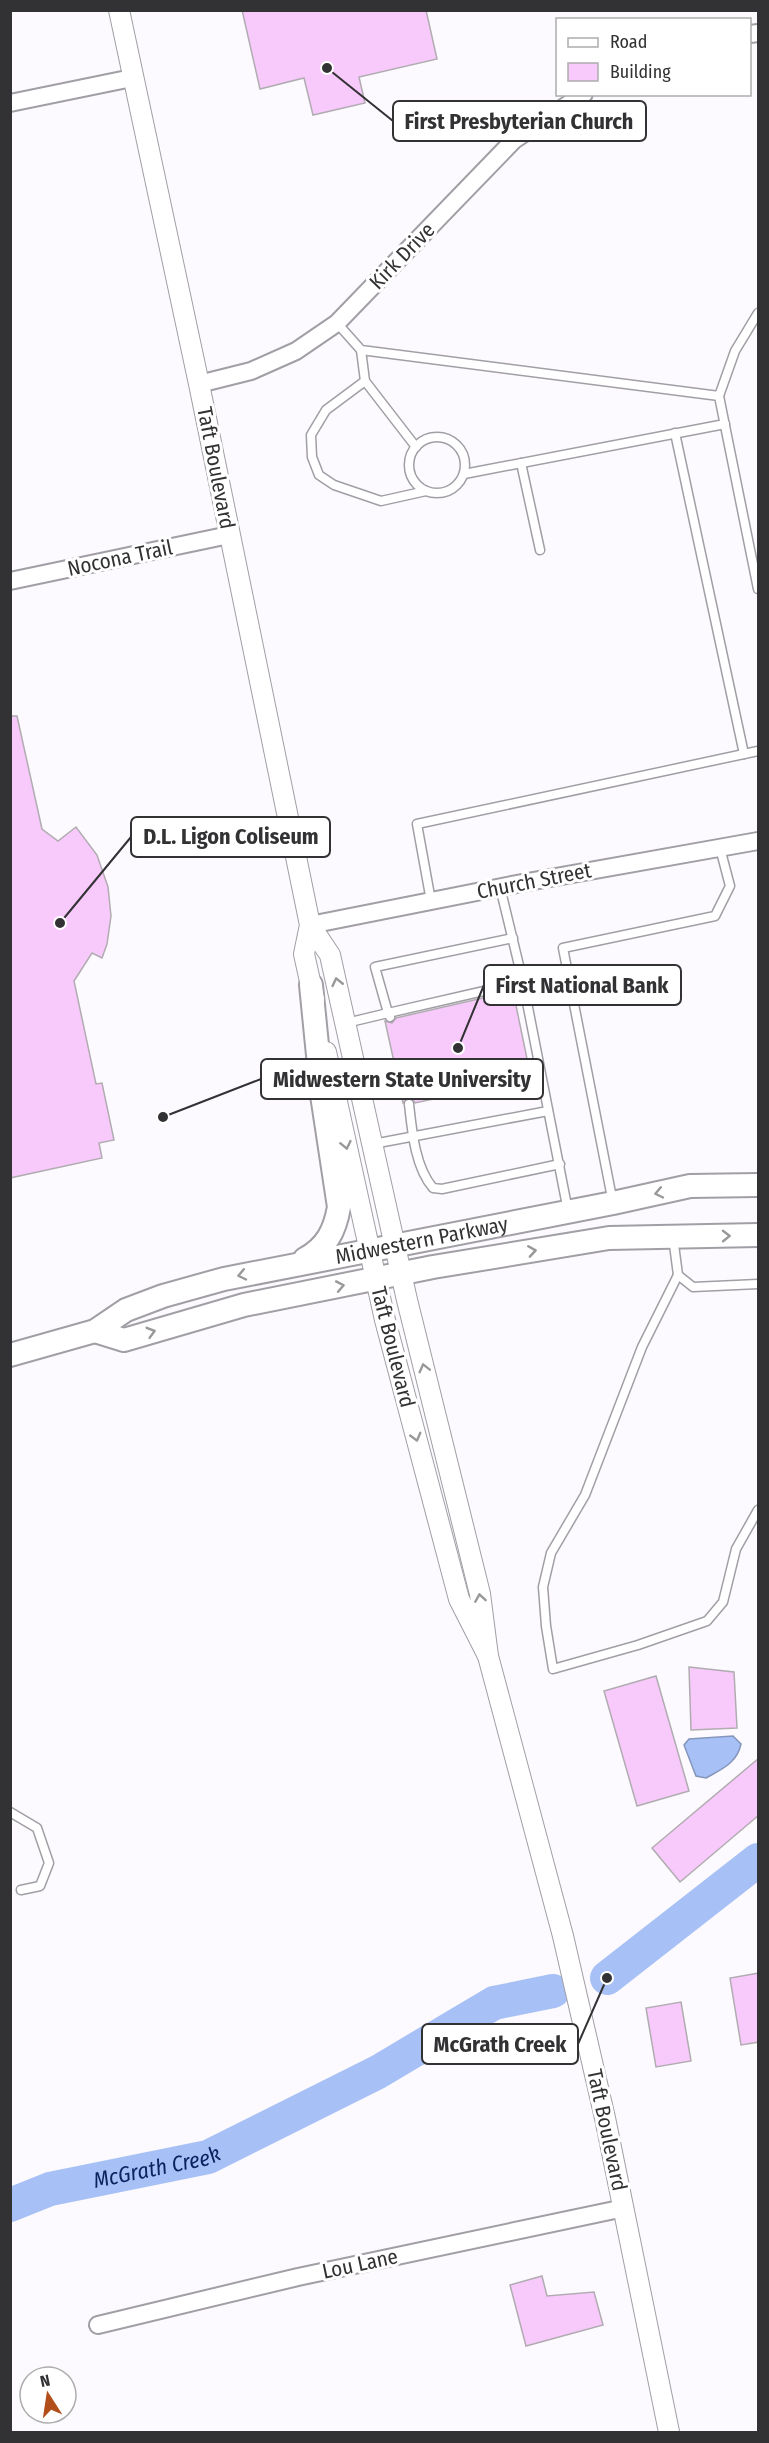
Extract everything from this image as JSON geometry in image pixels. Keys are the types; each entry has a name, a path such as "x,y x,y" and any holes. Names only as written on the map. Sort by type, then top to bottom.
{"main road":[{"path":"299,1263 315,1254 328,1241 336,1225 339,1207 322,1095 311,985"},
{"name":"Midwestern Parkway","path":"10,1355 95,1331 126,1310 164,1296 224,1279 690,1186 759,1185"},
{"name":"Midwestern Parkway","path":"95,1331 124,1340 244,1305 401,1274 609,1238 759,1235"}],"street":[{"name":"Taft Boulevard","path":"119,10 200,384 310,925 330,955 401,1274 480,1594 488,1656 563,1936 624,2208 669,2433"},
{"path":"10,103 132,78"},
{"name":"Kirk Drive","path":"200,384 260,367 296,351 337,323 514,140 581,96"},
{"name":"Nocona Trail","path":"10,581 229,535"},
{"name":"Church Street","path":"310,925 500,887 759,841"},
{"name":"Taft Boulevard","path":"310,925 304,954 375,1279 459,1599 488,1656"},
{"name":"Lou Lane","path":"98,2325 298,2277 624,2208"}],"lane":[{"path":"759,313 735,351 719,396 759,589"},
{"path":"337,323 361,350 365,381 416,447"},
{"path":"361,350 719,396"},
{"path":"365,381 326,410 311,435 312,457 319,475 334,485 381,501 426,491 443,493 452,489 464,474 725,424"},
{"path":"675,434 744,754"},
{"path":"426,491 413,480 409,471 409,463 416,447 431,438 450,441 463,454 464,474"},
{"path":"521,463 540,550"},
{"path":"431,901 417,824 759,751"},
{"path":"613,1203 562,948 715,916 729,886 720,848"},
{"path":"500,887 523,982 568,1212"},
{"path":"389,1015 375,967 513,938"},
{"path":"346,1023 389,1015 523,982"},
{"path":"409,1104 413,1136 427,1180 433,1188 442,1189 560,1164"},
{"path":"373,1144 548,1111"},
{"path":"673,1237 678,1275 642,1347 585,1495 551,1553 543,1587 553,1669 638,1645 707,1621 723,1602 736,1550 759,1509"},
{"path":"678,1275 693,1287 759,1284"},
{"path":"10,1812 37,1828 49,1863 40,1886 21,1890"}],"water":[{"path":"733,1736 741,1744 732,1761 706,1778 696,1776 684,1745 689,1739"}],"building":[{"path":"242,10 426,10 437,59 359,77 365,103 313,115 304,78 260,89"},
{"path":"10,716 17,716 42,829 58,841 76,827 97,855 108,887 111,916 107,944 102,958 92,953 74,981 96,1084 102,1083 114,1140 99,1143 102,1158 10,1178"},
{"path":"513,991 531,1078 415,1103 412,1098 408,1098 403,1103 385,1021 392,1023 396,1018"},
{"path":"689,1667 734,1672 737,1728 691,1730"},
{"path":"656,1676 689,1791 637,1806 604,1691"},
{"path":"759,1758 759,1815 680,1882 652,1848"},
{"path":"759,1973 759,2042 741,2045 730,1978"},
{"path":"681,2002 691,2061 656,2067 646,2008"},
{"path":"542,2276 547,2296 594,2292 603,2325 526,2346 510,2285"}],"waterway":[{"name":"McGrath Creek","path":"607,1978 758,1860"},
{"name":"McGrath Creek","path":"10,2205 50,2189 208,2157 378,2072 494,2003 553,1991"}],"place":[{"name":"First Presbyterian Church","path":"327,68"},
{"name":"D.L. Ligon Coliseum","path":"60,923"},
{"name":"First National Bank","path":"458,1048"},
{"name":"Midwestern State University","path":"163,1117"},
{"name":"McGrath Creek","path":"607,1978"}]}
